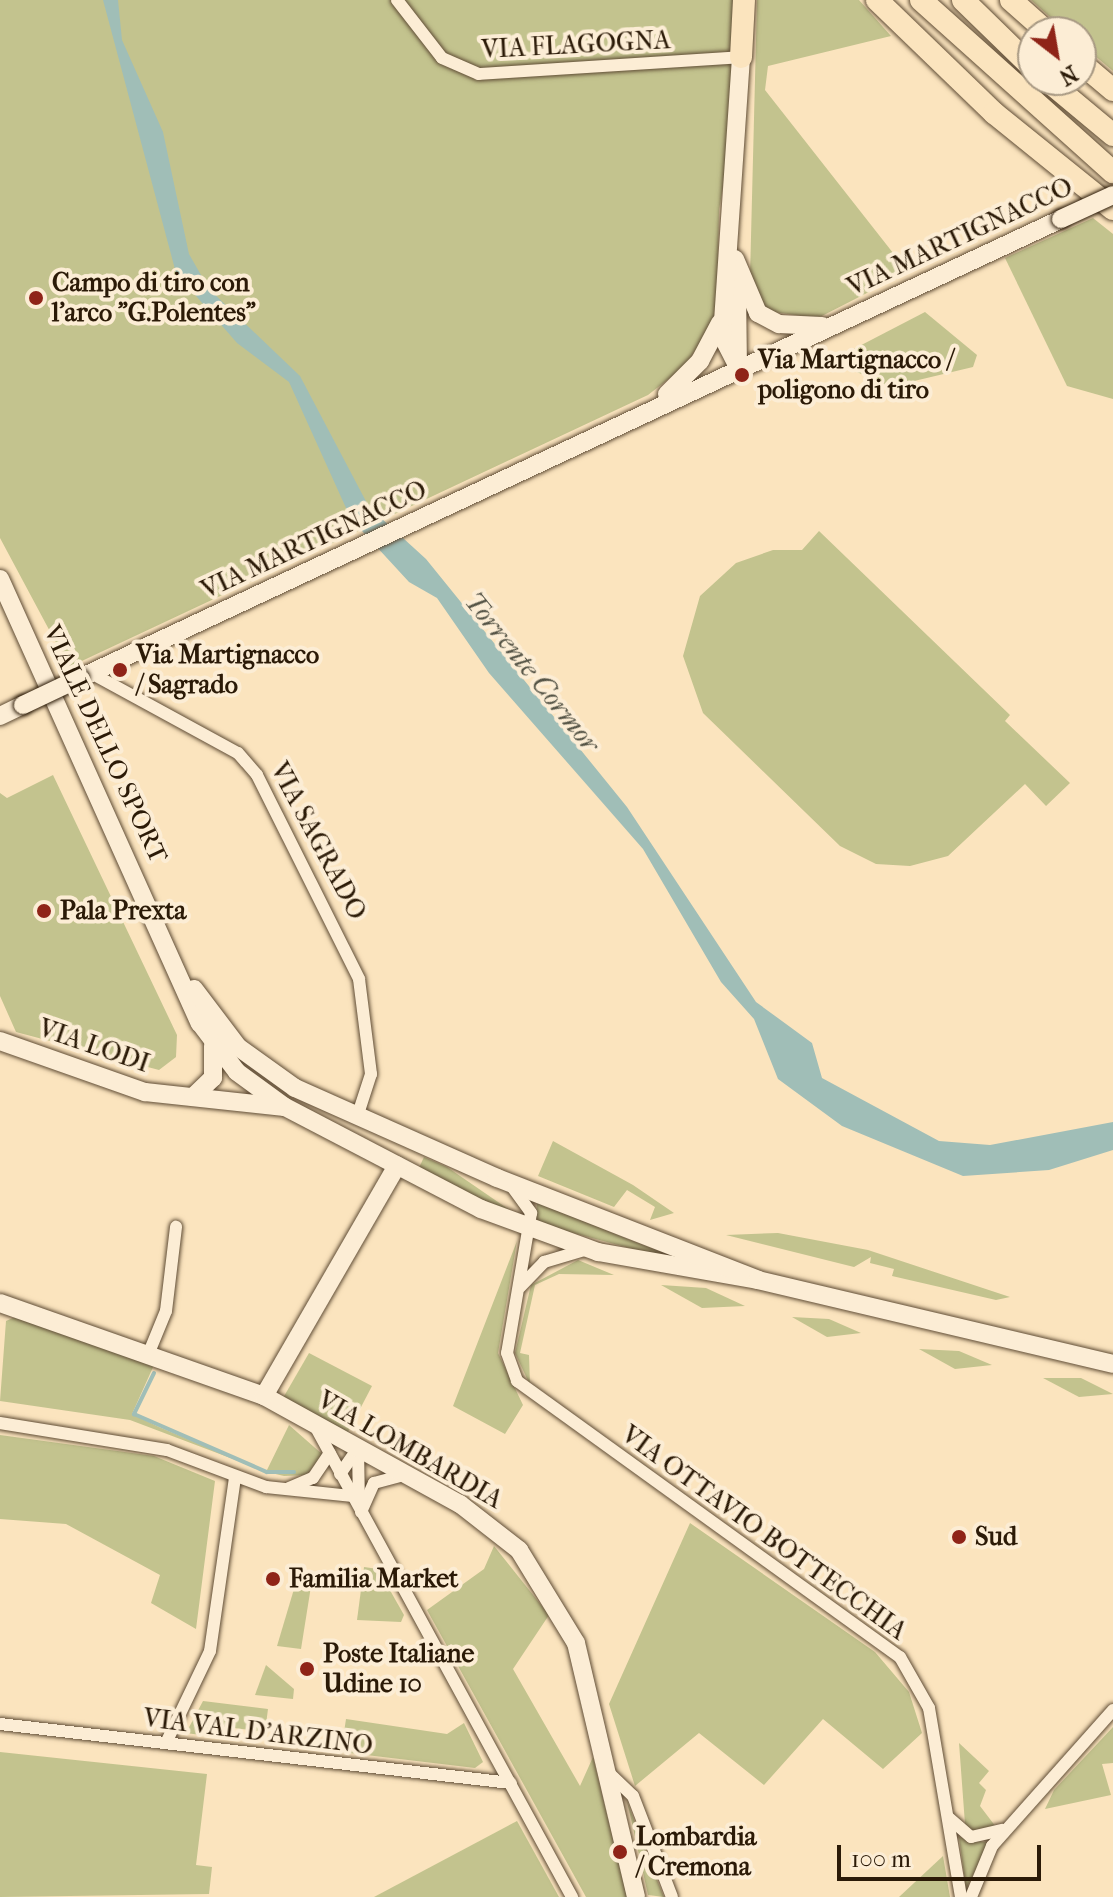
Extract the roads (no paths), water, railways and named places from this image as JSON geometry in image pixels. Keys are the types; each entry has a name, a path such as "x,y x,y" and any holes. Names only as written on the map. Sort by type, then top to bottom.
{"highway":[{"path":"877,0 994,113 1113,209"},
{"path":"921,0 1113,172"},
{"path":"963,0 1017,52"},
{"path":"1011,0 1029,16"},
{"path":"741,57 744,1"},
{"path":"1097,76 1113,90"},
{"path":"1066,96 1113,135"}],"street":[{"name":"VIA FLAGOGNA","path":"397,0 442,58 479,74 741,57"},
{"name":"VIA MARTIGNACCO","path":"738,367 743,350 734,252 741,57"},
{"name":"VIA MARTIGNACCO","path":"0,716 738,367 1113,195"},
{"name":"VIA MARTIGNACCO","path":"734,252 723,317 724,348 738,367"},
{"name":"VIA MARTIGNACCO","path":"734,252 758,313 779,324 829,325"},
{"name":"VIA MARTIGNACCO","path":"649,410 700,361 723,317"},
{"name":"VIALE DELLO SPORT","path":"0,579 183,974 213,1046 259,1089 285,1107 398,1166 530,1228 589,1249 758,1280"},
{"name":"VIA SAGRADO","path":"85,676 238,753 257,775 359,979 371,1074 357,1117"},
{"name":"VIALE DELLO SPORT","path":"183,974 238,1047 295,1088 497,1178 758,1280"},
{"name":"VIA LODI","path":"0,1041 172,1097 285,1107"},
{"path":"193,1097 213,1078 213,1046"},
{"name":"VIA LODI","path":"172,1097 295,1088"},
{"path":"264,1396 398,1166 410,1140"},
{"path":"497,1178 526,1201 530,1228"},
{"path":"150,1350 166,1311 176,1227"},
{"name":"VIA OTTAVIO BOTTECCHIA","path":"530,1228 507,1353 523,1389 751,1544 908,1666 929,1708 961,1897"},
{"path":"518,1289 544,1262 589,1249"},
{"path":"758,1280 1113,1364"},
{"name":"VIA LOMBARDIA","path":"0,1303 150,1350 264,1396 407,1475 494,1528 537,1573 576,1643 636,1897"},
{"path":"0,1423 167,1450 235,1478 282,1490 354,1496"},
{"path":"313,1423 572,1897"},
{"path":"282,1490 313,1478 340,1474 358,1448"},
{"path":"354,1496 358,1448"},
{"path":"313,1478 330,1453"},
{"path":"361,1512 374,1483 407,1475"},
{"path":"166,1743 210,1651 235,1478"},
{"path":"971,1897 985,1858 1008,1826 1113,1710"},
{"name":"VIA VAL D'ARZINO","path":"0,1724 511,1783"},
{"path":"609,1773 633,1796 672,1897"},
{"path":"949,1817 971,1837 1008,1826"}],"water":[{"path":"103,0 118,0 122,40 163,132 189,254 209,289 300,376 369,507 426,559 627,807 756,1002 812,1043 822,1078 939,1141 990,1145 1113,1122 1113,1150 1049,1170 963,1176 842,1126 778,1079 754,1019 721,982 643,849 489,673 437,598 409,582 351,519 289,382 237,343 176,273"}],"waterway":[{"path":"154,1373 134,1414 267,1472 294,1472"}],"place":[{"name":"Campo di tiro con l'arco \"G.Polentes\"","path":"36,298"},
{"name":"Via Martignacco / poligono di tiro","path":"742,375"},
{"name":"Via Martignacco / Sagrado","path":"120,670"},
{"name":"Pala Prexta","path":"44,911"},
{"name":"Sud","path":"959,1537"},
{"name":"Familia Market","path":"273,1579"},
{"name":"Poste Italiane Udine 10","path":"307,1669"},
{"name":"Lombardia / Cremona","path":"620,1852"}],"water label":[{"name":"Torrente Cormor","path":"532,672"}]}
